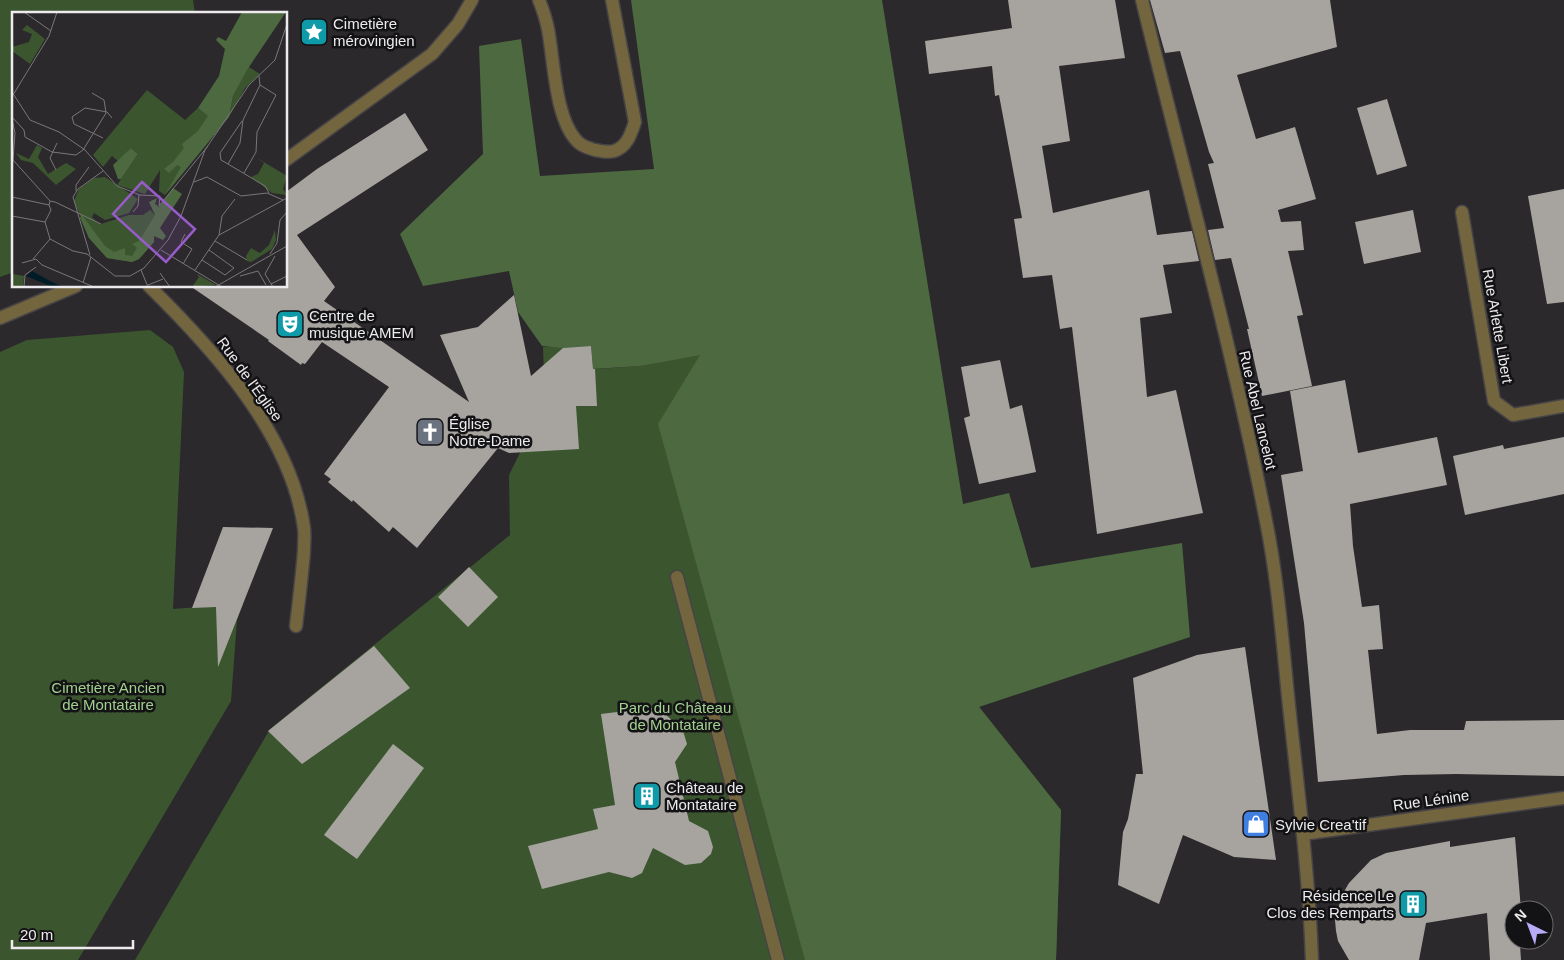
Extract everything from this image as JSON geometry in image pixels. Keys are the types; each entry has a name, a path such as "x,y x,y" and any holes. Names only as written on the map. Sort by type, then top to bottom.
{"street":[{"path":"288,159 432,54 458,24 472,0"},
{"path":"539,0 548,29 561,109 568,127 578,142 586,148 601,152 613,151 622,147 630,137 635,122 612,0"},
{"name":"Rue Abel Lancelot","path":"1142,0 1233,369 1266,521 1275,572 1308,880 1312,960"},
{"name":"Rue Arlette Libert","path":"1462,212 1494,401 1513,416 1564,406"},
{"path":"0,318 71,288"},
{"name":"Rue de l'Église","path":"151,288 227,371 266,425 282,456 297,496 305,530 296,626"},
{"path":"677,577 778,960"},
{"name":"Rue Lénine","path":"1303,834 1564,798"}],"green space":[{"path":"0,0 193,0 195,12 12,12 12,273 0,277"},
{"path":"631,0 882,0 963,504 1009,493 1031,568 1182,543 1190,637 979,707 1061,810 1056,960 805,960 658,424 700,355 641,366 593,369 591,346 563,348 542,346 518,312 509,271 423,286 400,234 483,154 479,46 521,39 540,176 654,169"},
{"name":"Cimetière Ancien de Montataire","path":"150,330 173,347 184,372 173,609 243,604 237,620 231,701 78,960 0,960 0,352 27,340"},
{"name":"Parc du Château de Montataire","path":"591,346 593,369 641,366 700,354 1061,810 1056,960 135,960 270,729 510,535 509,475 545,402 543,347"}],"building":[{"path":"1008,0 1115,0 1125,58 1059,66 1070,141 1042,146 1053,213 1149,190 1157,235 1192,231 1199,261 1163,265 1172,313 1140,318 1147,397 1176,390 1203,513 1097,534 1072,327 1060,329 1052,275 1023,278 1014,219 1022,218 999,95 995,96 992,66 929,74 925,41 1012,28"},
{"path":"1150,0 1330,0 1337,47 1237,75 1256,139 1295,127 1316,199 1278,210 1281,222 1301,221 1304,250 1288,251 1303,315 1297,316 1312,386 1262,396 1247,329 1249,329 1231,258 1215,260 1208,230 1224,228 1208,164 1214,163 1209,152 1180,51 1165,53"},
{"path":"1387,99 1407,166 1377,175 1357,108"},
{"path":"405,113 428,150 297,235 335,287 324,301 469,402 440,335 478,327 514,295 531,376 563,348 591,346 593,369 595,369 597,406 576,406 579,449 509,453 498,448 417,548 393,527 389,532 353,500 352,502 328,482 331,479 324,474 389,387 322,342 305,364 302,363 301,365 269,340 193,288 288,288 288,191 317,169"},
{"path":"1564,189 1564,302 1547,304 1528,196"},
{"path":"1413,210 1421,252 1364,264 1355,222"},
{"path":"1000,360 1010,409 1022,405 1036,472 979,484 964,418 970,416 961,367"},
{"path":"1345,380 1358,453 1437,437 1447,485 1350,504 1353,546 1362,607 1379,605 1383,649 1368,650 1377,734 1410,730 1464,730 1466,721 1564,720 1564,776 1404,775 1318,782 1304,623 1281,475 1303,471 1290,391"},
{"path":"1564,437 1564,494 1465,515 1453,456 1503,445 1504,449"},
{"path":"223,527 273,528 218,667 216,607 192,608"},
{"path":"469,567 498,597 468,627 438,597"},
{"path":"374,646 410,688 302,764 268,731"},
{"path":"1245,647 1276,860 1234,857 1183,835 1159,904 1118,885 1123,832 1128,819 1136,774 1143,774 1133,678 1197,655"},
{"name":"Château de Montataire","path":"658,707 683,731 687,744 675,762 689,821 708,831 713,847 711,854 701,863 685,865 653,848 642,873 632,878 609,872 542,889 528,846 598,829 593,809 615,805 601,714"},
{"path":"393,744 424,768 357,859 324,835"},
{"name":"Résidence Le Clos des Remparts","path":"1515,837 1520,900 1504,900 1504,950 1520,950 1521,960 1490,960 1487,913 1426,923 1419,960 1349,960 1338,941 1335,920 1342,895 1349,883 1371,860 1386,853 1450,841 1450,847"}],"place":[{"name":"Cimetière mérovingien","path":"314,32"},
{"name":"Centre de musique AMEM","path":"290,324"},
{"name":"Église Notre-Dame","path":"430,432"},
{"name":"Château de Montataire","path":"647,796"},
{"name":"Sylvie Crea'tif","path":"1256,824"},
{"name":"Résidence Le Clos des Remparts","path":"1413,904"}]}
